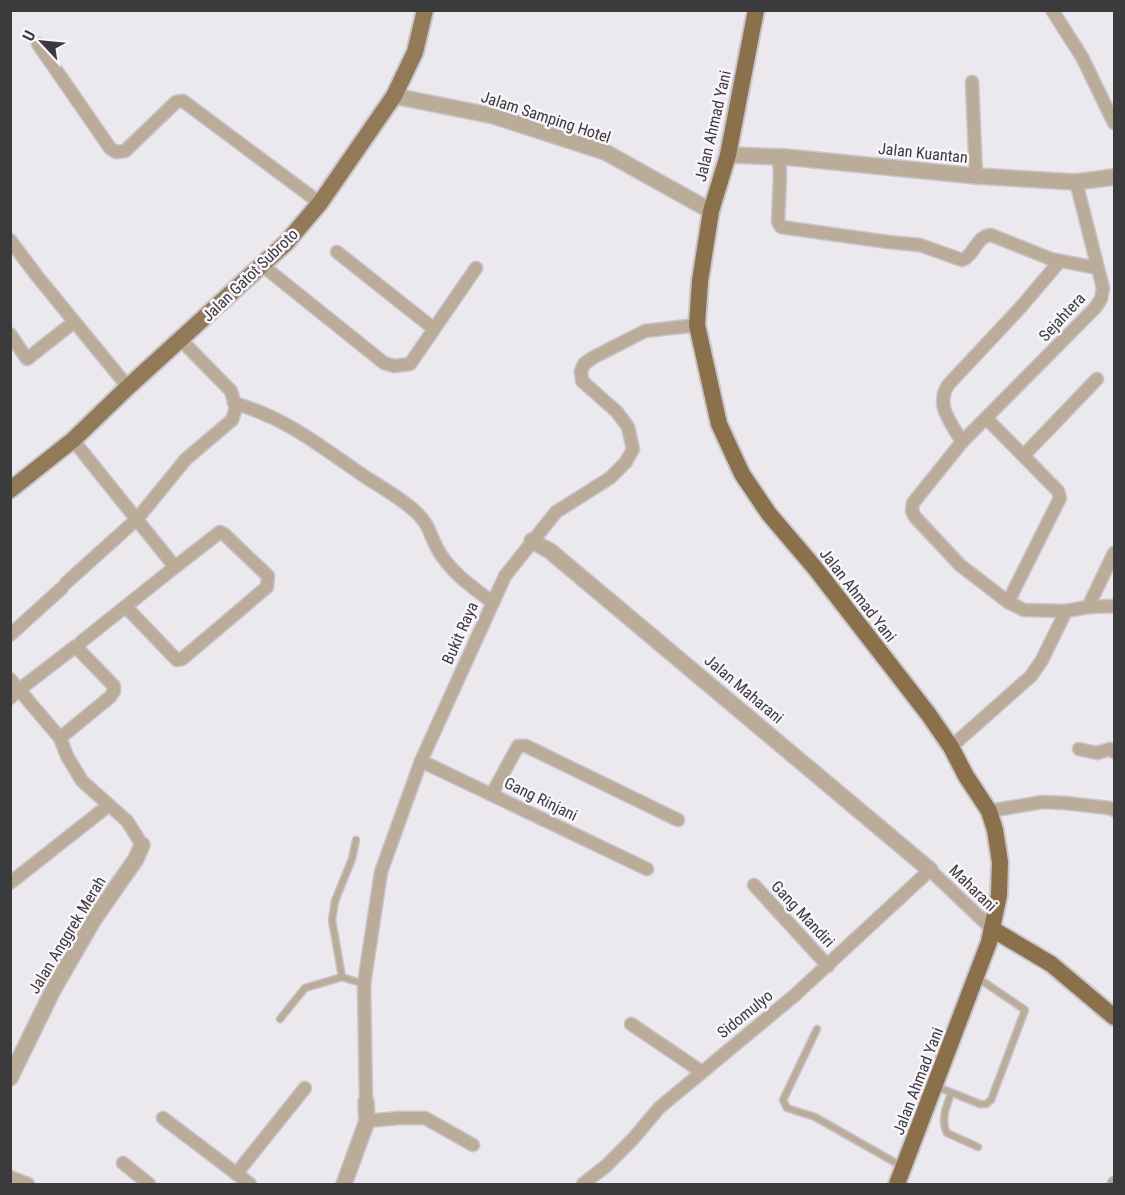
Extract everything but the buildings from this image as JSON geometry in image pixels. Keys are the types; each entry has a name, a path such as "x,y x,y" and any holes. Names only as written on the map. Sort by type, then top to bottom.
{"highway":[{"name":"Jalan Ahmad Yani","path":"756,10 728,155 711,211 700,281 697,325 719,424 742,474 770,514 929,714 951,747 966,776 989,811 995,830 1000,862 999,895 992,929 977,977 897,1185"},
{"path":"992,929 1051,964 1114,1017"}],"main road":[{"name":"Jalan Gatot Subroto","path":"10,490 73,440 286,243 320,203 394,96 416,52 425,10"}],"street":[{"path":"1052,10 1082,57 1114,123"},
{"path":"38,44 110,148 116,152 125,151 176,102 183,100 320,203"},
{"path":"972,82 976,176"},
{"name":"Jalam Samping Hotel","path":"394,96 494,116 605,152 711,211"},
{"name":"Jalan Kuantan","path":"728,155 779,157 976,176 1076,182 1114,177"},
{"path":"779,157 778,222 781,227 920,245 963,260 967,258 981,238 992,235 1060,261 1097,268"},
{"name":"Sejahtera","path":"1008,602 960,565 915,517 912,510 913,503 962,442 1095,308 1103,292 1076,182"},
{"path":"10,240 128,387"},
{"path":"337,252 434,329"},
{"path":"962,442 942,405 943,394 948,385 1020,308 1060,261"},
{"path":"263,266 384,363 394,366 410,364 476,268"},
{"path":"10,334 27,358 74,322"},
{"name":"Bukit Raya","path":"366,1102 364,984 381,872 421,761 505,576 556,512 610,478 626,462 633,449 628,427 617,412 582,381 581,371 584,364 594,357 645,331 697,325"},
{"path":"10,634 137,519 186,459 232,420 236,408 231,391 180,339"},
{"path":"1024,456 1097,378"},
{"path":"234,403 283,421 402,500 429,527 437,547 449,565 492,602"},
{"path":"986,418 1058,491 1060,498 1008,602 1024,610 1065,611 1088,606 1114,606"},
{"path":"73,440 175,567"},
{"path":"15,693 79,646 126,607 175,567 220,532 268,576 267,587 182,660 172,657 126,607"},
{"name":"Jalan Maharani","path":"532,541 550,551 930,870"},
{"path":"1088,606 1114,553"},
{"path":"951,747 1031,676 1042,660 1065,611"},
{"path":"60,738 114,692 114,686 79,646"},
{"path":"10,679 15,693 60,738 67,756 82,781 126,821 140,843"},
{"path":"492,794 518,746 526,746 678,820"},
{"path":"1078,749 1097,753 1110,749 1114,752"},
{"name":"Gang Rinjani","path":"421,761 647,869"},
{"path":"989,811 1043,802 1113,805"},
{"path":"10,883 109,805"},
{"name":"Jalan Anggrek Merah","path":"10,1078 53,990 94,919 136,859 140,843"},
{"name":"Maharani","path":"930,870 992,929"},
{"name":"Sidomulyo","path":"583,1185 620,1152 659,1108 828,966 930,870"},
{"name":"Gang Mandiri","path":"754,885 828,966"},
{"path":"631,1024 702,1072"},
{"path":"236,1174 306,1088"},
{"path":"344,1185 367,1121 366,1102"},
{"path":"163,1118 250,1185"},
{"path":"367,1121 425,1118 473,1145"},
{"path":"123,1163 149,1185"},
{"path":"10,1178 28,1185"}],"lane":[{"path":"342,977 332,920 335,901 352,859 356,840"},
{"path":"280,1019 305,988 342,977 364,984"},
{"path":"934,1086 980,1104 986,1104 991,1100 1025,1013 1023,1008 977,977"},
{"path":"817,1029 783,1100 787,1108 815,1117 904,1167"},
{"path":"951,1093 943,1121 947,1133 978,1148"}]}
